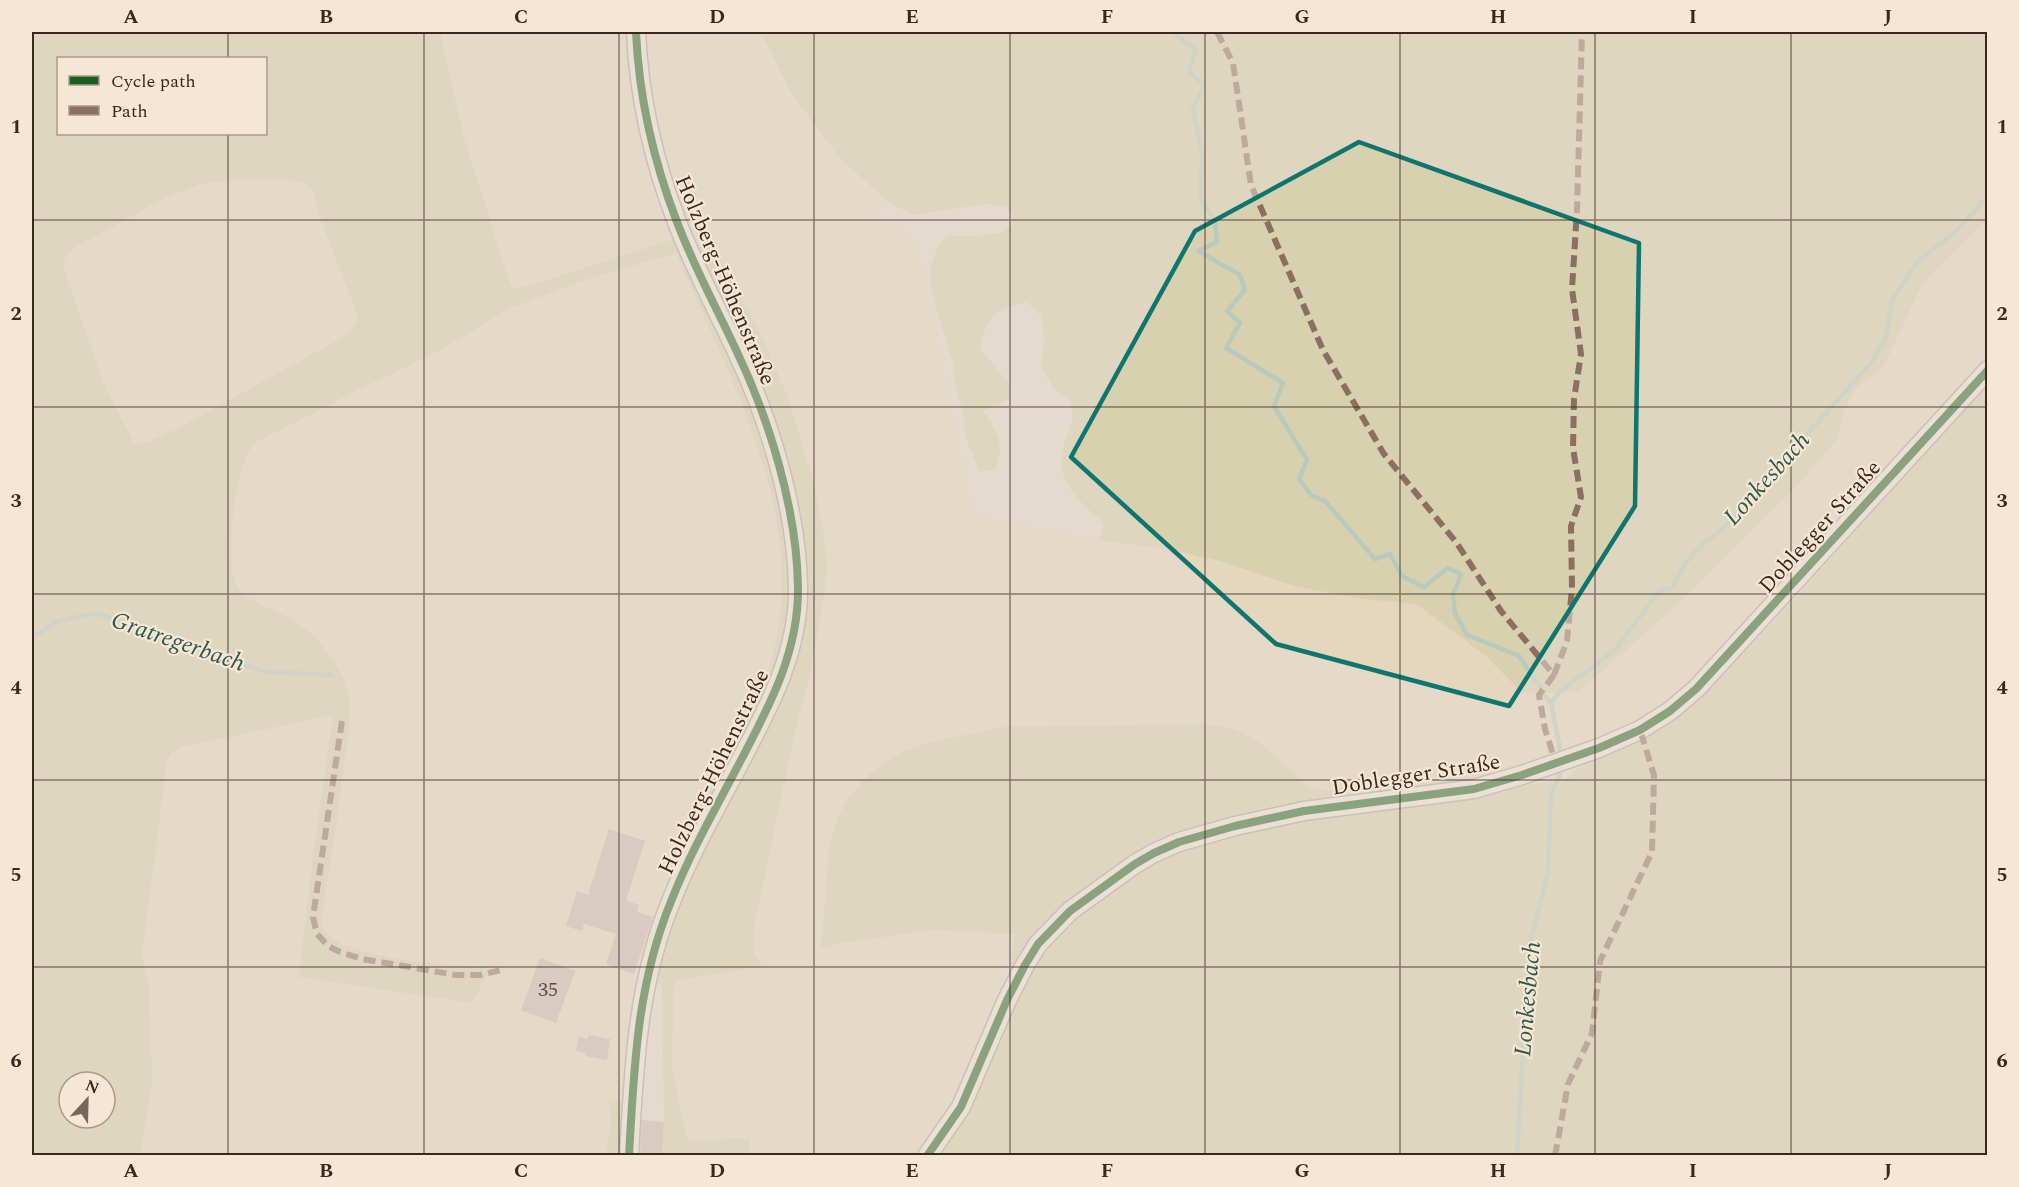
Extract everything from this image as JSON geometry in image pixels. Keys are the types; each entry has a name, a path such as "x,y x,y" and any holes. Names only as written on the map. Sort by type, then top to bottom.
{"street":[{"name":"Holzberg-Höhenstraße","path":"628,1155 637,1034 650,964 679,882 765,716 780,682 795,627 798,588 791,516 762,413 739,355 704,286 677,223 654,155 641,98 636,32"},
{"name":"Doblegger Straße","path":"927,1155 961,1107 1003,1009 1032,954 1048,932 1088,897 1154,853 1202,835 1304,811 1410,798 1492,784 1567,760 1640,730 1670,711 1696,689 1988,370"}],"highlighted area":[{"path":"1359,142 1639,243 1635,506 1509,706 1276,644 1071,457 1195,231"}],"shaded area":[{"path":"32,32 440,32 464,138 511,286 517,288 528,286 677,238 733,357 769,456 787,534 791,609 774,680 688,849 697,808 748,717 766,676 779,622 782,568 775,513 761,459 721,353 676,253 581,281 509,309 441,350 253,444 242,470 234,509 231,552 234,579 246,596 287,616 318,640 341,673 349,697 349,731 322,926 336,941 349,947 389,957 459,966 493,965 472,1003 299,977 313,854 333,715 181,747 171,753 167,762 142,956 149,987 152,1083 140,1155 32,1155","holes":["282,179 306,183 314,192 319,216 358,316 356,323 340,339 175,430 147,442 135,444 107,391 69,285 63,264 67,254 165,198 200,184"]},
{"path":"526,32 629,32 677,238 517,288 511,286 464,138 443,39"},
{"path":"642,32 761,32 791,93 839,157 888,202 876,216 867,218 893,223 909,234 917,247 974,514 1099,540 1177,551 1223,562 1294,586 1363,599 1416,604 1486,656 1522,693 1541,692 1838,438 1844,412 1855,388 1883,368 1922,284 1987,218 1987,363 1711,664 1653,712 1620,731 1582,747 1473,784 1342,800 1340,791 1308,788 1276,755 1228,728 1200,724 1003,727 931,742 906,751 838,816 829,847 821,949 841,943 925,929 1011,929 991,1014 953,1103 915,1155 749,1155 748,1138 694,1141 686,1137 672,1066 674,981 754,952 754,927 763,878 810,675 824,597 827,566 819,511 790,403 765,343 712,244 694,248 657,142"},
{"path":"761,32 1987,32 1987,218 1922,284 1883,368 1855,388 1844,412 1838,438 1794,489 1667,614 1578,692 1522,693 1486,656 1416,604 1363,599 1294,586 1223,562 1177,551 1099,540 1104,524 1078,499 1065,480 1062,458 1072,422 1072,405 1070,399 1054,389 1041,368 1044,338 1041,316 1027,302 1000,311 990,321 983,337 980,348 1010,385 1009,397 998,406 983,410 996,432 1000,452 995,470 979,471 965,436 963,411 955,387 953,364 931,290 930,267 940,242 949,236 1000,233 1011,226 1013,215 1006,207 986,204 913,215 888,202 839,157 791,93"},
{"path":"282,179 306,183 314,192 319,216 358,316 357,322 340,339 175,430 147,442 135,444 107,391 69,285 63,264 67,254 165,198 200,184"},
{"path":"712,244 765,343 790,403 815,489 827,566 824,597 810,675 795,732 754,927 754,952 762,966 674,981 672,1066 686,1137 694,1141 749,1138 749,1155 662,1155 664,1122 662,985 652,981 676,905 778,702 800,532 694,248"},
{"path":"676,253 748,418 760,458 778,535 782,568 782,608 776,640 765,677 688,849 625,1103 606,1099 609,1101 611,1110 606,1155 140,1156 152,1083 149,987 142,956 167,762 171,753 181,747 333,715 313,854 299,977 472,1003 493,966 478,968 438,964 357,950 336,941 325,931 321,923 350,723 319,642 290,618 251,599 237,587 232,567 231,541 236,496 247,454 253,444 441,350 509,309 581,281"},
{"path":"1987,383 1987,1155 937,1155 1004,1037 1014,934 931,930 841,943 821,949 829,847 838,816 861,782 886,761 931,742 1003,727 1200,724 1226,727 1241,732 1263,745 1308,788 1340,791 1343,800 1473,784 1511,769 1521,786 1565,780 1582,764 1666,726 1699,699 1789,605"},
{"path":"603,1098 625,1103 622,1155 606,1155 611,1115 609,1101"}],"building":[{"path":"609,829 645,841 626,901 639,905 637,912 653,917 634,974 606,964 616,934 584,924 582,931 566,926 577,891 588,895"},
{"path":"540,958 575,971 556,1023 521,1010"},
{"path":"589,1035 610,1039 607,1060 585,1056 586,1053 576,1051 578,1037 588,1039"},
{"path":"642,1120 664,1122 662,1155 640,1155"}],"waterway":[{"path":"1176,32 1176,35 1196,49 1189,72 1204,85 1193,109 1202,154 1201,199 1215,222 1217,242 1198,251 1240,275 1245,290 1227,311 1240,323 1226,348 1283,383 1274,406 1307,460 1299,479 1311,495 1325,501 1375,559 1390,554 1402,576 1424,587 1448,568 1461,574 1453,595 1455,613 1467,635 1519,656 1540,687"},
{"name":"Lonkesbach","path":"1560,749 1551,703 1560,691 1613,652 1660,590 1673,588 1682,569 1693,554 1723,528 1870,364 1886,338 1892,300 1919,260 1956,231 1988,196"},
{"name":"Gratregerbach","path":"32,638 55,622 96,613 266,672 331,675"},
{"path":"1545,696 1551,703"},
{"name":"Lonkesbach","path":"1517,1156 1529,947 1548,873 1551,795 1560,774"}],"marked path":[{"path":"1217,32 1233,63 1251,185 1323,350 1384,454 1456,542 1501,611 1554,675 1539,695 1545,729 1556,764"},
{"path":"1554,675 1567,641 1572,588 1571,526 1581,497 1573,448 1574,399 1581,354 1572,289 1577,210 1582,32"},
{"path":"342,721 313,917 317,934 328,946 362,959 456,975 480,975 501,970"},
{"path":"1555,1156 1568,1084 1592,1033 1600,961 1652,852 1654,775 1640,730"}],"cycle path":[{"path":"629,1156 639,1025 651,962 660,930 687,864 762,719 781,677 794,633 798,587 793,528 780,467 749,379 698,272 668,199 654,152 644,105 636,32"},
{"path":"927,1156 961,1107 1007,1000 1025,965 1038,944 1070,911 1135,864 1179,842 1235,826 1304,811 1474,789 1599,748 1640,730 1670,711 1696,689 1988,370"}]}
